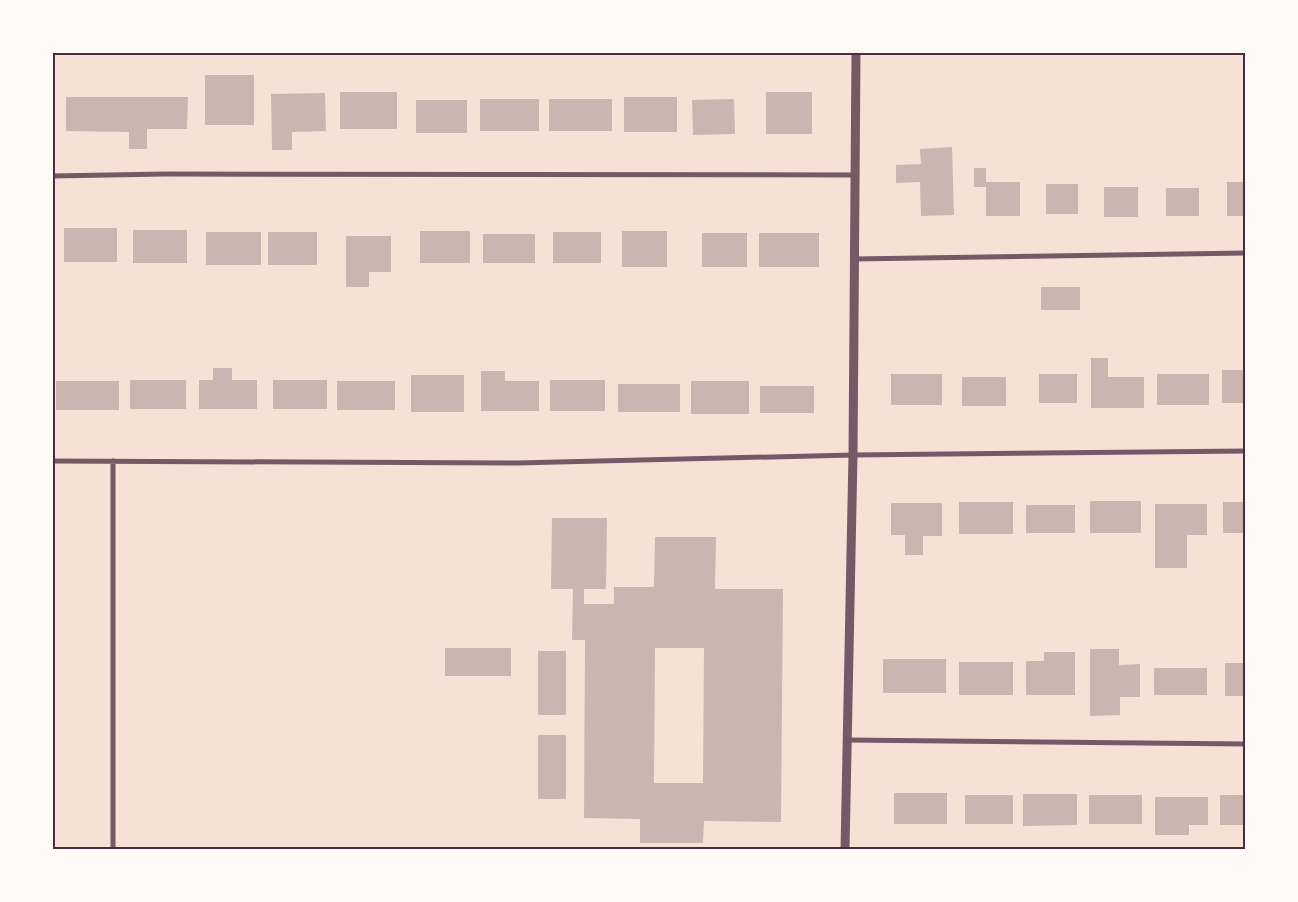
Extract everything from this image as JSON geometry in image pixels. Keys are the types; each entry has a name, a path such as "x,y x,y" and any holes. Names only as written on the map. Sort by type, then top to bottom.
{"street":[{"path":"845,850 853,455 856,52"},
{"path":"52,176 165,174 854,175"},
{"path":"854,260 1246,253"},
{"path":"52,461 517,463 853,455 1246,450"},
{"path":"112,850 113,461"},
{"path":"848,740 1246,744"}],"building":[{"path":"205,75 254,75 254,125 205,125"},
{"path":"340,92 397,92 397,129 340,129"},
{"path":"766,92 812,92 812,134 766,134"},
{"path":"325,93 326,131 292,132 292,150 272,150 271,94"},
{"path":"66,97 188,97 187,129 147,129 147,149 129,149 129,132 66,131"},
{"path":"624,97 677,97 677,132 624,132"},
{"path":"480,99 539,99 539,131 480,131"},
{"path":"549,99 612,99 612,131 549,131"},
{"path":"734,99 735,134 693,135 692,100"},
{"path":"416,100 467,100 467,133 416,133"},
{"path":"952,147 954,215 921,216 920,182 896,183 896,165 921,164 920,149"},
{"path":"974,168 986,168 986,182 1020,182 1020,216 986,216 986,187 974,187"},
{"path":"1227,182 1246,182 1246,216 1227,216"},
{"path":"1046,184 1078,184 1078,214 1046,214"},
{"path":"1104,187 1138,187 1138,217 1104,217"},
{"path":"1166,188 1199,188 1199,216 1166,216"},
{"path":"64,228 117,228 117,262 64,262"},
{"path":"133,230 187,230 187,263 133,263"},
{"path":"420,231 470,231 470,263 420,263"},
{"path":"622,231 667,231 667,267 622,267"},
{"path":"206,232 261,232 261,265 206,265"},
{"path":"268,232 317,232 317,265 268,265"},
{"path":"553,232 601,232 601,263 553,263"},
{"path":"702,233 747,233 747,267 702,267"},
{"path":"759,233 819,233 819,267 759,267"},
{"path":"483,234 535,234 535,263 483,263"},
{"path":"346,236 391,236 391,272 369,272 369,287 346,287"},
{"path":"1041,287 1080,287 1080,310 1041,310"},
{"path":"1091,358 1108,358 1108,377 1144,377 1144,408 1091,408"},
{"path":"213,368 232,368 232,380 257,380 257,409 199,409 199,380 213,380"},
{"path":"1222,370 1246,370 1246,403 1222,403"},
{"path":"481,371 505,371 505,381 539,381 539,411 481,411"},
{"path":"891,374 942,374 942,405 891,405"},
{"path":"1039,374 1077,374 1077,403 1039,403"},
{"path":"1157,374 1209,374 1209,405 1157,405"},
{"path":"411,375 464,375 464,412 411,412"},
{"path":"962,377 1006,377 1006,406 962,406"},
{"path":"130,380 186,380 186,409 130,409"},
{"path":"273,380 327,380 327,409 273,409"},
{"path":"550,380 605,380 605,411 550,411"},
{"path":"56,381 119,381 119,410 56,410"},
{"path":"337,381 395,381 395,410 337,410"},
{"path":"691,381 749,381 749,414 691,414"},
{"path":"618,384 680,384 680,412 618,412"},
{"path":"760,386 814,386 814,413 760,413"},
{"path":"1090,501 1141,501 1141,533 1090,533"},
{"path":"959,502 1013,502 1013,534 959,534"},
{"path":"1223,502 1246,502 1246,533 1223,533"},
{"path":"891,503 942,503 942,536 923,536 923,555 905,555 905,535 891,535"},
{"path":"1155,504 1207,504 1207,535 1187,535 1187,568 1155,568"},
{"path":"1026,505 1075,505 1075,533 1026,533"},
{"path":"552,518 607,518 606,589 584,589 584,604 614,604 614,587 654,587 655,537 716,537 715,589 783,589 781,822 704,821 703,843 640,843 640,819 584,818 585,640 572,640 573,589 551,589","holes":["655,648 704,648 703,783 654,783"]},
{"path":"52,568 54,568 54,603 52,603"},
{"path":"52,634 55,634 55,691 52,691"},
{"path":"445,648 511,648 511,676 445,676"},
{"path":"1090,649 1119,649 1119,665 1140,664 1140,697 1120,697 1120,715 1090,716"},
{"path":"538,651 566,651 566,715 538,715"},
{"path":"1044,652 1075,652 1075,695 1026,695 1026,661 1044,661"},
{"path":"883,659 946,659 946,693 883,693"},
{"path":"959,662 1013,662 1013,695 959,695"},
{"path":"1225,663 1246,663 1246,696 1225,696"},
{"path":"1154,668 1207,668 1207,695 1154,695"},
{"path":"538,735 566,735 566,799 538,799"},
{"path":"894,793 947,793 947,824 894,824"},
{"path":"1023,794 1077,794 1077,825 1023,826"},
{"path":"965,795 1013,795 1013,824 965,824"},
{"path":"1089,795 1142,795 1142,824 1089,824"},
{"path":"1220,795 1246,795 1246,825 1220,825"},
{"path":"1155,797 1208,797 1208,825 1189,825 1189,835 1155,835"}]}
